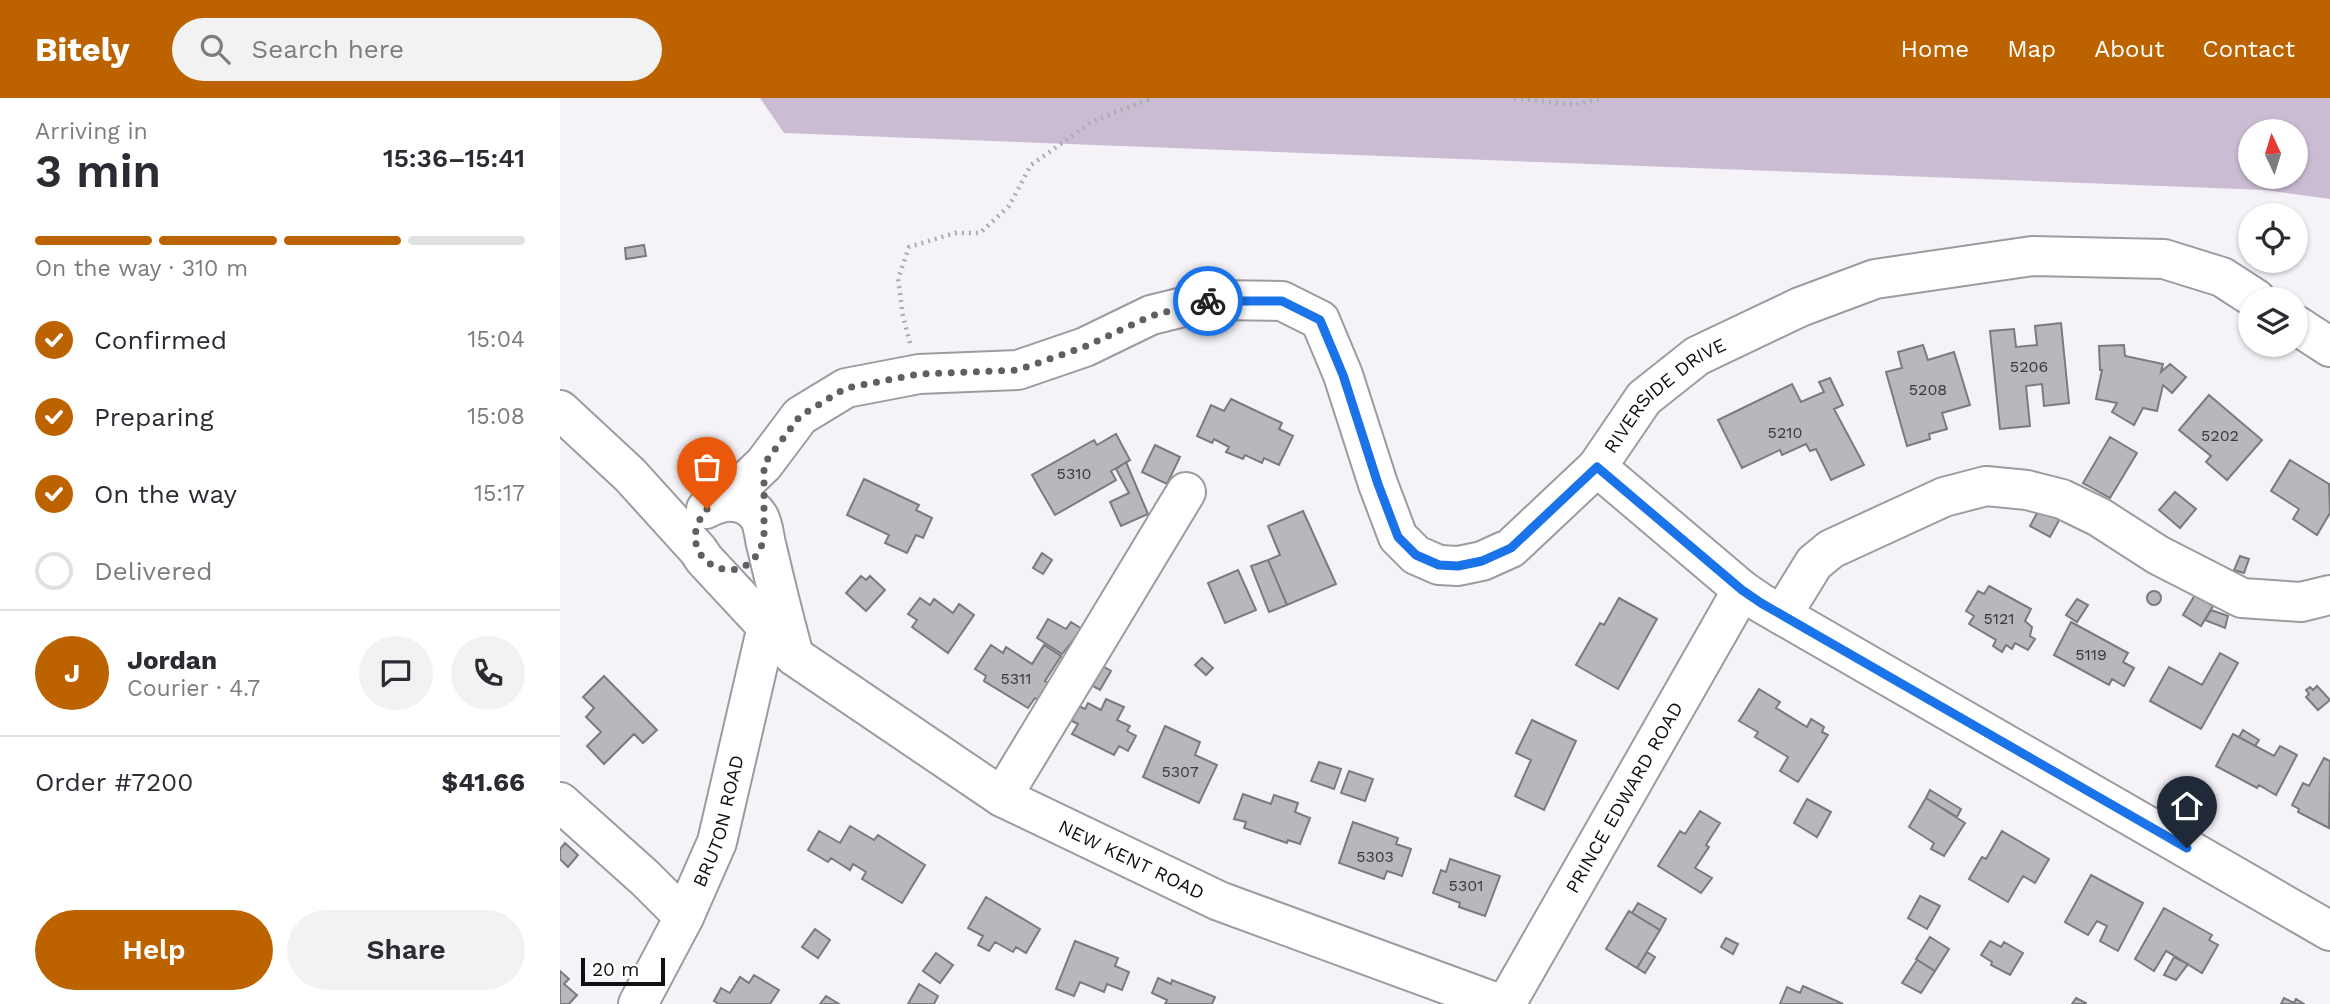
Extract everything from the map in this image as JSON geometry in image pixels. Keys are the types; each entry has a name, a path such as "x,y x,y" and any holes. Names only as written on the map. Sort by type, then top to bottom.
{"street":[{"name":"RIVERSIDE DRIVE","path":"712,506 737,489 764,464 800,416 846,388 919,374 1018,370 1084,347 1151,316 1212,300 1282,301 1320,320 1343,375 1398,537 1416,555 1439,565 1458,566 1482,561 1511,548 1597,467 1644,398 1698,356 1800,307 1875,279 2032,256 2164,259 2222,277 2238,287"},
{"path":"2308,333 2330,348"},
{"name":"NEW KENT ROAD","path":"560,410 630,475 794,656 1002,797 1219,901 1500,1004"},
{"path":"712,506 700,517 696,528 695,539 705,558 734,570 745,566 755,559 761,550 764,532 764,464"},
{"path":"1597,467 1742,590 2330,931"},
{"name":"NEW KENT ROAD","path":"630,475 712,506 728,501 740,502 758,516 794,656"},
{"path":"1782,615 1814,563 1831,549 1944,497 1986,486 2028,490 2062,499 2099,517 2158,555 2242,598 2301,602 2330,595"},
{"path":"1002,797 1186,492"},
{"name":"PRINCE EDWARD ROAD","path":"1506,1004 1742,590"},
{"name":"BRUTON ROAD","path":"638,1004 684,916 717,842 766,626"},
{"path":"560,802 684,916"}],"path":[{"path":"919,374 903,316 898,279 909,247 955,233 980,233 1009,206 1031,165 1093,121 1153,98"},
{"path":"1514,98 1576,104 1603,98"}],"shaded area":[{"path":"760,98 2330,98 2330,199 2239,189 2308,189 2308,119 2238,119 2238,189 784,133"}],"building":[{"path":"644,245 646,256 626,259 625,248"},
{"path":"2061,323 2069,403 2044,406 2042,384 2026,386 2030,426 2000,429 1990,331 2014,329 2016,347 2037,345 2035,326"},
{"path":"1923,345 1928,360 1954,352 1970,405 1942,413 1947,429 1929,434 1930,439 1907,446 1886,372 1902,368 1898,352"},
{"path":"2124,345 2125,356 2163,364 2161,372 2170,364 2186,377 2172,393 2163,385 2157,411 2143,408 2134,425 2112,412 2117,403 2096,399 2102,370 2099,346"},
{"path":"1830,378 1843,405 1834,409 1864,465 1831,480 1816,449 1810,451 1806,444 1782,455 1780,450 1742,468 1718,420 1792,384 1801,402 1824,392 1819,382"},
{"path":"2209,395 2262,440 2227,480 2206,462 2211,456 2179,430"},
{"path":"1231,399 1282,423 1279,429 1293,436 1279,465 1264,458 1262,463 1245,455 1243,459 1226,452 1229,447 1214,439 1212,443 1197,436 1211,405 1224,411"},
{"path":"1116,434 1130,460 1111,471 1116,480 1055,515 1032,475 1094,440 1097,445"},
{"path":"2110,437 2137,453 2110,498 2083,483"},
{"path":"1155,445 1180,457 1167,484 1142,472"},
{"path":"2290,460 2329,484 2330,513 2317,535 2293,519 2299,509 2271,491"},
{"path":"1126,462 1148,514 1121,526 1110,502 1129,493 1116,469"},
{"path":"864,479 919,505 916,510 932,518 923,538 916,535 907,553 885,543 889,535 847,515"},
{"path":"2175,492 2196,509 2180,528 2159,510"},
{"path":"2042,504 2062,515 2050,537 2030,526"},
{"path":"1303,511 1336,584 1287,605 1268,560 1280,555 1268,526"},
{"path":"1042,553 1052,560 1043,574 1033,568"},
{"path":"2240,556 2249,559 2244,573 2234,570"},
{"path":"1268,560 1287,605 1269,612 1251,566"},
{"path":"1238,570 1256,610 1225,623 1208,583"},
{"path":"861,576 866,580 870,576 885,590 866,611 846,593"},
{"path":"1989,586 2031,609 2025,621 2032,627 2030,636 2035,639 2028,650 2015,643 2012,649 2006,645 2002,652 1993,646 1996,640 1969,624 1974,616 1966,611 1978,591 1984,594"},
{"path":"2151,591 2157,591 2161,598 2157,605 2151,605 2147,601 2147,595"},
{"path":"2195,595 2213,606 2201,626 2183,615"},
{"path":"920,598 930,605 934,599 953,613 959,604 974,615 948,653 912,627 917,620 908,614"},
{"path":"1619,598 1657,619 1618,689 1576,665 1600,623 1604,625"},
{"path":"2077,599 2088,605 2077,622 2066,615"},
{"path":"2211,610 2228,616 2225,628 2205,620"},
{"path":"1048,619 1066,629 1071,622 1082,629 1062,654 1037,638"},
{"path":"2071,622 2128,653 2123,662 2134,668 2124,686 2112,679 2109,685 2054,655"},
{"path":"991,645 1003,653 1006,647 1032,664 1044,645 1061,656 1045,681 1054,686 1044,703 1035,698 1028,708 984,681 986,676 975,669"},
{"path":"2220,653 2238,663 2201,729 2150,701 2169,667 2202,685"},
{"path":"1202,658 1213,668 1206,675 1195,665"},
{"path":"1091,659 1111,671 1100,690 1080,679"},
{"path":"604,676 657,730 643,743 634,734 604,764 587,746 601,732 586,717 594,708 583,697"},
{"path":"2317,686 2330,700 2318,710 2306,697 2309,694 2306,690 2310,687 2313,690"},
{"path":"1759,689 1780,702 1776,708 1807,727 1811,719 1824,727 1822,732 1828,735 1798,782 1780,771 1788,757 1755,737 1758,732 1739,721"},
{"path":"1106,699 1124,707 1117,720 1130,726 1127,731 1136,736 1128,751 1119,746 1114,755 1072,734 1078,724 1066,718 1073,703 1085,709 1088,703 1101,710"},
{"path":"1532,720 1576,741 1544,810 1515,796 1531,760 1516,753"},
{"path":"1165,726 1200,742 1195,755 1217,765 1199,803 1143,777"},
{"path":"2243,730 2259,740 2255,746 2239,737"},
{"path":"2233,734 2274,756 2280,746 2297,755 2276,795 2216,766"},
{"path":"2324,758 2330,761 2329,828 2298,812 2299,809 2292,805 2303,783 2309,786"},
{"path":"1319,762 1341,769 1334,789 1311,781"},
{"path":"1349,771 1373,779 1365,801 1341,793"},
{"path":"1930,790 1961,809 1957,817 1926,798"},
{"path":"1243,794 1271,804 1274,795 1298,803 1295,812 1310,818 1300,844 1288,840 1287,843 1244,828 1246,822 1234,819"},
{"path":"1926,798 1965,823 1944,856 1931,849 1934,843 1909,827"},
{"path":"1807,799 1831,812 1817,837 1794,823"},
{"path":"1700,811 1720,823 1695,868 1712,878 1701,893 1658,866 1680,831 1685,834"},
{"path":"1353,822 1398,838 1396,844 1411,849 1402,876 1387,871 1384,879 1339,863"},
{"path":"850,826 874,840 878,835 925,865 902,903 862,879 866,872 853,864 850,870 831,858 828,862 808,850 819,831 840,843"},
{"path":"2002,831 2049,859 2035,883 2023,876 2008,902 1969,879 1982,857 1986,859"},
{"path":"565,843 578,855 568,867 560,859 560,849"},
{"path":"1450,859 1500,876 1485,916 1459,907 1460,903 1433,893 1441,870 1446,872"},
{"path":"2091,875 2143,903 2118,951 2100,941 2107,926 2097,921 2088,935 2065,922"},
{"path":"1920,896 1940,906 1927,929 1908,918"},
{"path":"986,897 1040,929 1026,953 1016,947 1013,952 995,942 989,951 978,945 983,936 968,928"},
{"path":"1638,903 1666,919 1660,930 1632,913"},
{"path":"2164,908 2212,935 2209,940 2218,945 2202,973 2166,951 2154,971 2135,959"},
{"path":"1629,911 1660,930 1637,968 1606,949"},
{"path":"815,929 830,940 818,958 802,947"},
{"path":"1930,937 1949,949 1935,971 1916,959"},
{"path":"1726,938 1738,944 1733,954 1721,947"},
{"path":"1075,941 1118,958 1115,966 1129,972 1122,990 1107,984 1104,992 1080,982 1074,996 1056,989"},
{"path":"1990,941 2001,947 2004,942 2023,953 2010,975 1991,965 1992,962 1981,955"},
{"path":"1647,952 1655,957 1645,973 1637,968"},
{"path":"936,953 953,965 940,983 923,971"},
{"path":"2174,957 2188,964 2176,980 2164,975"},
{"path":"1917,960 1935,971 1921,993 1902,983"},
{"path":"560,971 569,979 564,984 577,995 569,1004 560,1004"},
{"path":"754,975 779,990 770,1004 719,1004 714,1001 721,988 730,993 740,977 749,983"},
{"path":"1158,978 1171,984 1172,980 1215,997 1212,1004 1165,1004 1167,1000 1152,993"},
{"path":"919,984 938,996 934,1004 908,1004"},
{"path":"1803,986 1843,1004 1780,1004 1787,987 1800,993"},
{"path":"826,996 839,1004 820,1004"},
{"path":"2076,998 2086,1003 2086,1004 2072,1004"},
{"path":"2284,998 2294,1003 2296,999 2304,1004 2281,1004"}],"way so far":[{"path":"707,509 696,528 698,550 712,566 723,570 745,566 755,559 764,538 764,464 800,416 846,388 919,374 1018,370 1084,347 1151,316 1208,301"}],"route":[{"path":"1208,301 1282,301 1320,320 1343,375 1398,537 1416,555 1439,565 1458,566 1482,561 1511,548 1597,467 1742,590 1761,603 2187,848"}]}
